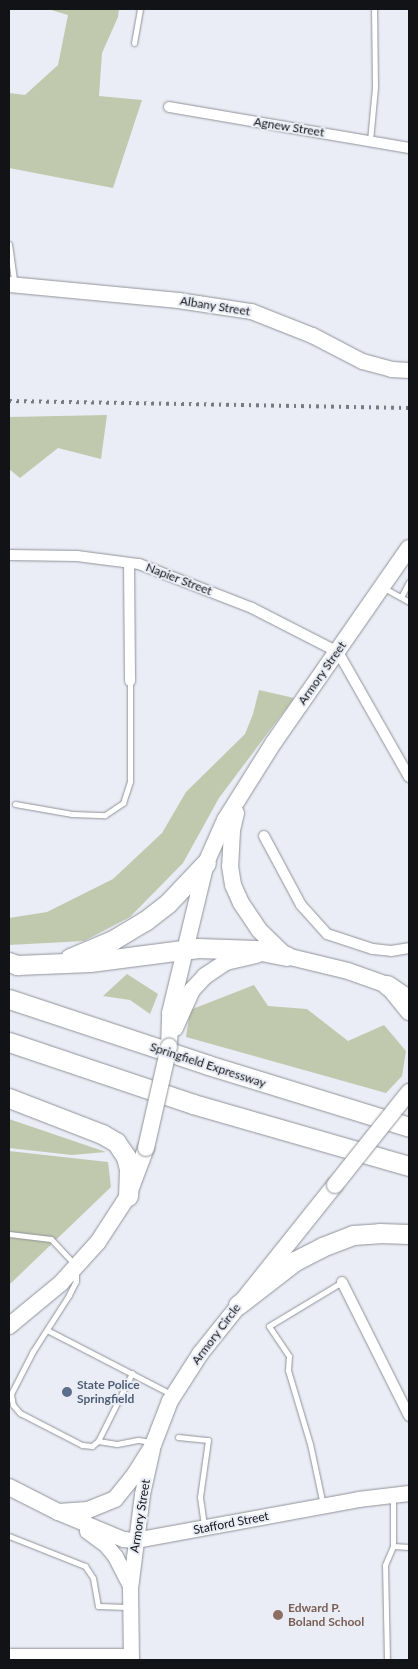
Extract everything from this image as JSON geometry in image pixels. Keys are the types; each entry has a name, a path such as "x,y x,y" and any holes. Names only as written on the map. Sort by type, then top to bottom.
{"highway":[{"path":"49,964 84,954 145,921 174,898 206,863"},
{"path":"9,962 17,964 49,964 90,962 185,948 256,950 281,955"},
{"path":"396,988 409,1000"},
{"name":"Springfield Expressway","path":"9,999 208,1065 409,1127"},
{"path":"9,1042 193,1104 409,1166"},
{"path":"9,1098 102,1134 116,1142 126,1157 129,1169 128,1196"},
{"path":"238,1305 295,1261 322,1247 353,1235 379,1233 409,1234"}],"main road":[{"name":"Albany Street","path":"12,284 178,300 251,311 304,331 362,361 391,369 409,370"},
{"name":"Armory Street","path":"128,1196 146,1148 169,1047 185,948 206,863 225,820 239,801 274,742 409,548"},
{"name":"Armory Street","path":"239,801 232,831 230,866 234,885 250,919 281,955"},
{"path":"174,1020 192,990 205,976 219,965 248,956 281,955 348,971 396,988 409,1012"},
{"name":"Armory Circle","path":"9,1488 58,1512 88,1510 115,1499 129,1485 153,1444 174,1395 200,1354 409,1092"},
{"path":"9,1326 45,1298 77,1268 105,1233 128,1196"},
{"name":"Armory Street","path":"131,1657 130,1588 142,1494 153,1444"},
{"name":"Stafford Street","path":"58,1512 123,1539 136,1540 323,1505 409,1493"},
{"name":"Armory Street","path":"75,1520 115,1556 130,1588"}],"street":[{"name":"Agnew Street","path":"169,107 409,148"},
{"name":"Napier Street","path":"9,555 77,556 129,563 157,570 252,608 338,652"},
{"path":"129,563 130,681"},
{"path":"338,652 409,777"},
{"path":"264,836 301,905 326,934 373,949 391,951 409,948"},
{"path":"342,1282 409,1416"},
{"path":"9,1654 131,1657"}],"lane":[{"path":"134,44 140,9"},
{"path":"370,141 375,88 374,9"},
{"path":"9,244 12,284"},
{"path":"401,596 409,582"},
{"path":"383,587 409,602"},
{"path":"15,804 72,814 105,814 123,803 130,782 130,681"},
{"path":"9,1234 51,1239 77,1268 76,1282 33,1351 10,1393 14,1405 20,1413 82,1445 92,1446 98,1441 132,1373"},
{"path":"323,1505 310,1444 288,1370 288,1356 268,1326 342,1282"},
{"path":"47,1330 174,1395"},
{"path":"178,1437 208,1440 200,1497 204,1528"},
{"path":"98,1441 117,1444 138,1440 153,1444"},
{"path":"387,1660 385,1565 393,1546 393,1494"},
{"path":"9,1536 85,1566 93,1578 98,1606 130,1607"},
{"path":"393,1546 409,1547"}],"green space":[{"path":"48,9 119,9 118,17 102,53 99,96 142,100 113,188 9,168 9,93 25,95 58,65 68,15"},
{"path":"107,415 101,459 58,448 20,478 9,469 9,417"},
{"path":"259,690 294,698 219,798 183,863 130,917 84,941 9,945 9,918 47,912 113,879 162,833 186,792 245,734 253,714"},
{"path":"127,974 158,994 150,1014 130,1000 103,996"},
{"path":"254,985 268,1006 307,1009 348,1041 384,1025 406,1051 402,1076 386,1093 186,1037 190,1010"},
{"path":"9,1119 106,1152 72,1155 9,1148"},
{"path":"9,1151 108,1162 111,1187 9,1285"}],"railway":[{"path":"9,401 409,408"}],"place":[{"name":"State Police Springfield","path":"67,1392"},
{"name":"Edward P. Boland School","path":"278,1615"}]}
